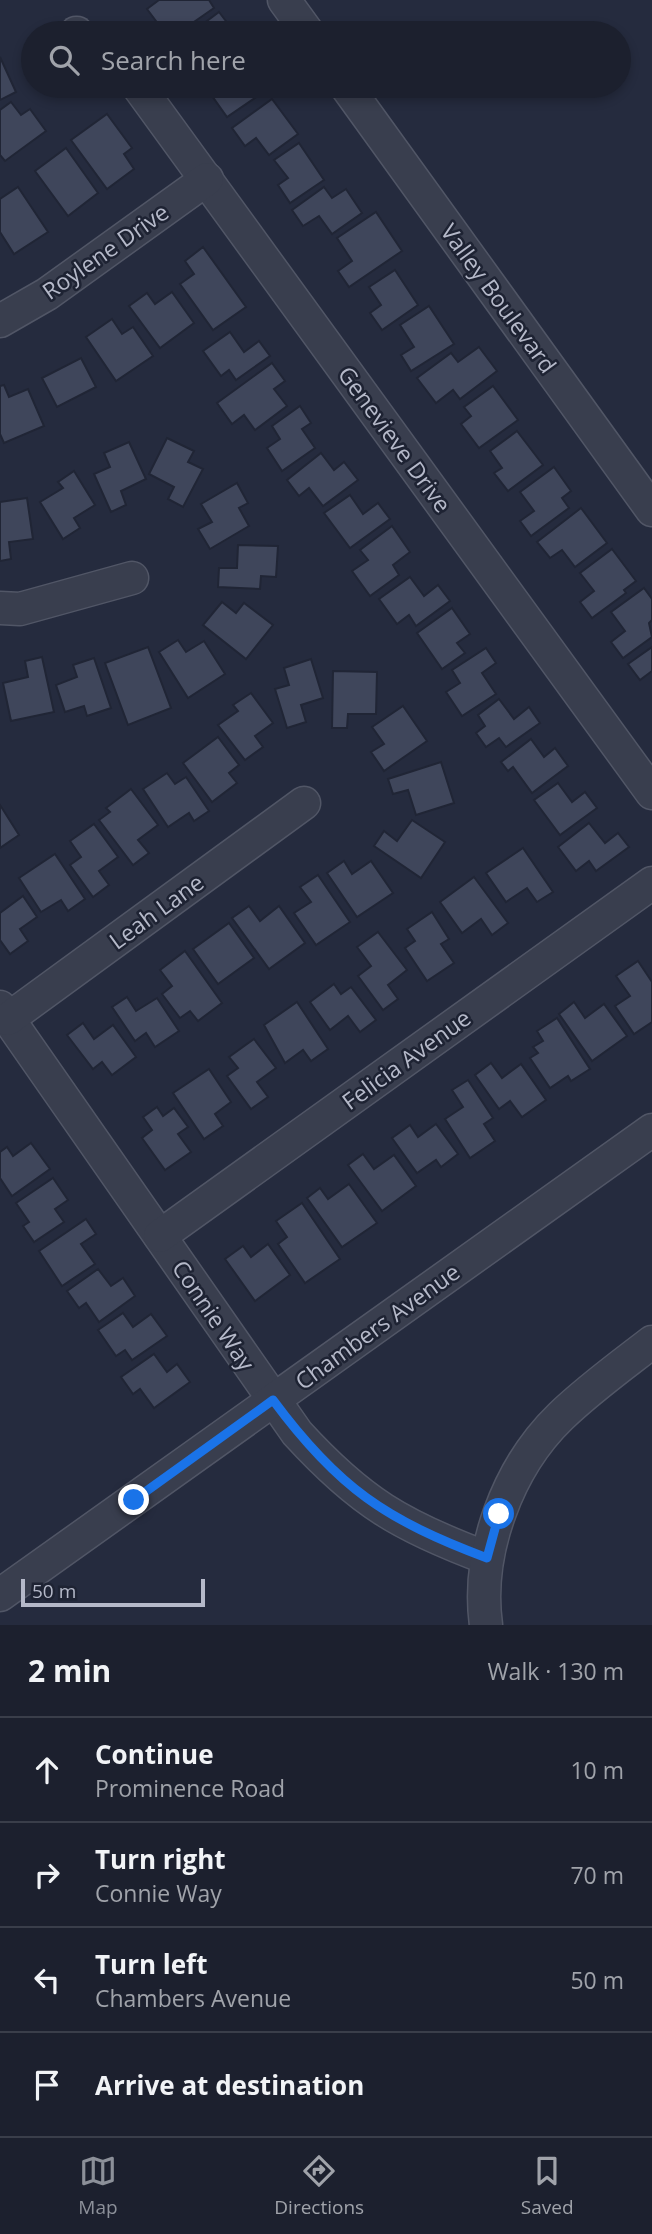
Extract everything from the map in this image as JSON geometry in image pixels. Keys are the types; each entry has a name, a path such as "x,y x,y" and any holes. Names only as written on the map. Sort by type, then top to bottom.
{"street":[{"path":"284,0 299,21"},
{"name":"Genevieve Drive","path":"147,98 652,793"},
{"name":"Valley Boulevard","path":"355,98 652,510"},
{"name":"Roylene Drive","path":"0,321 47,294 207,179"},
{"path":"0,608 20,609 132,578"},
{"name":"Leah Lane","path":"4,1013 304,803"},
{"name":"Felicia Avenue","path":"160,1236 652,883"},
{"name":"Connie Way","path":"4,1013 273,1400 330,1469 376,1507 427,1535 487,1558"},
{"name":"Chambers Avenue","path":"0,1595 652,1130"},
{"path":"486,1625 487,1558 499,1514 520,1469 558,1418 652,1342"}],"building":[{"path":"159,0 209,0 214,8 195,21 156,21 147,9"},
{"path":"219,12 226,21 207,21"},
{"path":"0,57 16,92 0,100"},
{"path":"214,98 255,98 227,117"},
{"path":"272,99 298,134 269,155 256,138 245,146 232,128"},
{"path":"11,102 21,115 30,109 46,131 5,161 0,155 0,110"},
{"path":"107,114 132,148 124,154 134,169 107,189 71,140"},
{"path":"299,143 324,180 290,203 278,185 288,178 274,160"},
{"path":"66,148 98,193 68,216 35,171"},
{"path":"18,187 48,232 14,254 0,232 0,199"},
{"path":"324,187 332,198 346,189 362,213 332,234 319,216 303,226 292,210"},
{"path":"376,212 402,251 349,287 338,271 352,261 337,238"},
{"path":"203,247 246,307 213,330 180,284 194,274 185,261"},
{"path":"395,270 418,305 382,330 370,313 381,305 369,287"},
{"path":"172,292 194,323 160,348 129,306 147,293 155,304"},
{"path":"429,306 454,344 411,371 401,355 414,347 400,325"},
{"path":"112,319 122,334 133,327 153,356 116,381 86,337"},
{"path":"230,332 244,352 259,341 270,356 236,380 229,370 221,376 203,351"},
{"path":"479,347 497,371 460,399 453,390 436,403 417,378 451,353 458,362"},
{"path":"81,358 96,387 57,407 42,378"},
{"path":"272,363 285,381 274,389 287,406 255,430 244,415 232,424 217,403"},
{"path":"4,385 9,397 28,389 44,426 4,443 0,434 0,386"},
{"path":"493,386 518,420 479,448 461,424 471,416 464,407"},
{"path":"300,406 311,423 302,429 315,448 282,471 267,448 280,439 272,426"},
{"path":"517,431 543,465 508,491 494,473 502,468 490,451"},
{"path":"167,438 194,451 188,462 203,469 183,507 168,499 174,487 149,474"},
{"path":"129,442 146,479 121,491 126,505 111,512 94,474 110,467 104,453"},
{"path":"321,453 334,470 344,462 358,480 323,506 309,488 299,496 287,480"},
{"path":"554,467 571,491 562,498 569,508 531,536 520,521 534,511 520,492"},
{"path":"74,471 95,505 74,518 80,528 63,539 40,502 63,488 58,482"},
{"path":"237,483 248,503 239,508 249,526 210,549 198,529 212,522 201,504"},
{"path":"350,495 363,514 378,503 390,519 350,548 324,513"},
{"path":"27,498 33,539 9,542 11,559 0,561 0,502"},
{"path":"581,508 607,543 575,567 562,550 550,558 537,542"},
{"path":"392,526 410,552 393,565 399,575 370,596 352,571 368,560 360,550"},
{"path":"238,545 278,546 276,577 261,576 260,589 218,587 219,568 237,568"},
{"path":"612,549 636,581 624,590 626,593 592,618 580,602 594,591 580,573"},
{"path":"410,577 424,596 438,585 450,601 416,626 409,615 397,624 379,599"},
{"path":"644,588 652,599 652,620 649,623 652,637 623,658 611,642 625,631 611,612"},
{"path":"222,602 236,613 244,603 273,625 246,659 203,625"},
{"path":"452,608 470,634 457,643 465,653 442,669 417,633"},
{"path":"178,640 186,652 204,641 225,674 188,698 159,652"},
{"path":"148,647 171,708 128,725 105,663"},
{"path":"652,647 652,671 640,680 628,664"},
{"path":"486,648 496,663 482,673 496,694 462,716 446,692 460,683 452,670"},
{"path":"42,657 54,712 11,721 3,683 28,677 25,661"},
{"path":"94,658 111,708 87,716 84,706 65,712 56,685 77,677 73,665"},
{"path":"311,659 323,698 301,705 306,722 287,728 275,689 289,685 284,668"},
{"path":"333,671 377,672 376,714 348,714 347,728 332,728"},
{"path":"251,693 273,723 255,736 263,747 245,760 218,725 238,711 233,705"},
{"path":"499,699 514,719 529,707 540,723 506,747 499,738 486,747 476,733 485,726 478,715"},
{"path":"403,706 427,741 384,771 371,752 384,744 372,727"},
{"path":"218,737 239,765 229,773 237,783 212,802 183,763"},
{"path":"531,739 544,757 555,748 568,766 532,793 513,767 508,771 501,762"},
{"path":"441,762 454,803 416,815 408,790 393,794 388,779"},
{"path":"167,773 175,784 186,777 209,811 194,821 189,813 168,827 143,789"},
{"path":"558,783 572,802 585,792 597,808 560,835 534,800"},
{"path":"131,789 158,825 138,840 149,853 133,865 99,820 110,812 106,808"},
{"path":"0,805 19,835 0,848"},
{"path":"412,820 445,842 421,878 374,846 384,831 397,841"},
{"path":"589,823 605,843 618,833 629,847 596,871 589,861 576,871 558,847"},
{"path":"94,824 118,857 99,871 109,885 93,897 70,865 81,857 70,841"},
{"path":"523,848 553,892 537,902 527,888 506,902 486,873"},
{"path":"55,854 85,899 68,911 61,900 41,912 19,878"},
{"path":"344,861 352,874 371,861 393,893 357,917 327,873"},
{"path":"318,875 350,922 316,945 294,913 311,902 300,887"},
{"path":"474,877 508,923 492,935 481,919 462,933 440,902"},
{"path":"23,896 37,917 20,929 28,941 10,954 0,940 0,913"},
{"path":"249,906 260,921 279,906 305,943 269,969 232,918"},
{"path":"432,912 449,939 441,944 454,963 427,981 405,948 415,941 407,929"},
{"path":"229,923 254,958 218,984 193,949"},
{"path":"378,932 407,970 388,985 398,999 383,1010 358,976 371,966 357,947"},
{"path":"185,951 222,1003 198,1021 190,1011 180,1018 162,994 172,986 160,970"},
{"path":"638,961 652,982 652,1022 634,1034 615,1006 630,996 616,976"},
{"path":"334,984 341,994 351,987 376,1020 360,1032 348,1016 330,1030 310,1002"},
{"path":"127,997 136,1011 157,998 179,1031 155,1047 146,1033 135,1041 112,1007"},
{"path":"297,1002 328,1049 311,1061 303,1050 285,1063 264,1025"},
{"path":"574,1002 585,1018 604,1004 627,1036 592,1061 559,1014"},
{"path":"557,1018 590,1069 571,1081 568,1076 550,1088 530,1058 538,1053 533,1047 543,1041 537,1031"},
{"path":"83,1023 94,1039 113,1025 136,1057 112,1075 102,1062 93,1069 67,1035"},
{"path":"254,1039 276,1068 257,1082 268,1097 251,1109 227,1076 238,1068 229,1057"},
{"path":"491,1063 502,1078 521,1064 546,1100 522,1117 510,1101 499,1109 475,1075"},
{"path":"209,1069 231,1102 215,1114 223,1126 204,1139 173,1093"},
{"path":"468,1080 493,1118 484,1124 495,1141 470,1158 445,1119 463,1107 452,1090"},
{"path":"157,1107 163,1116 174,1108 188,1127 178,1134 191,1152 165,1170 142,1138 152,1130 143,1117"},
{"path":"436,1124 458,1154 441,1167 436,1160 417,1173 392,1138 410,1125 418,1137"},
{"path":"31,1143 50,1169 12,1196 0,1178 0,1152 7,1147 13,1156"},
{"path":"363,1154 374,1169 394,1155 416,1186 382,1211 348,1165"},
{"path":"53,1178 68,1200 55,1209 64,1222 34,1242 23,1226 29,1222 16,1203"},
{"path":"349,1184 377,1223 342,1247 307,1198 320,1188 328,1199"},
{"path":"302,1203 340,1259 305,1283 278,1244 287,1237 276,1221"},
{"path":"86,1219 96,1234 81,1244 95,1264 62,1286 39,1251"},
{"path":"268,1244 290,1275 255,1301 225,1259 243,1246 251,1257"},
{"path":"98,1269 111,1286 123,1278 135,1296 99,1322 86,1303 79,1308 67,1291"},
{"path":"123,1313 133,1327 151,1314 167,1336 132,1360 125,1350 116,1356 98,1330"},
{"path":"154,1354 167,1372 177,1364 190,1382 154,1408 140,1389 133,1394 121,1377"}],"route":[{"path":"134,1500 273,1400 297,1433 330,1469 376,1507 427,1535 487,1558 499,1514"}]}
